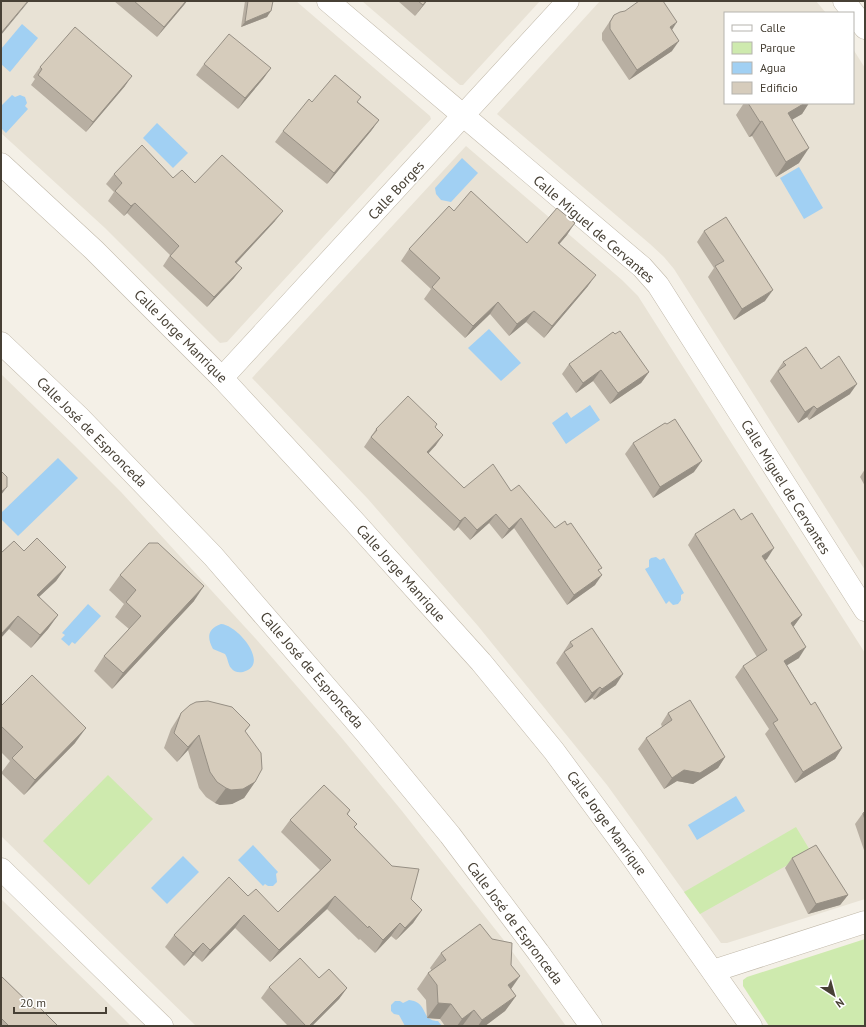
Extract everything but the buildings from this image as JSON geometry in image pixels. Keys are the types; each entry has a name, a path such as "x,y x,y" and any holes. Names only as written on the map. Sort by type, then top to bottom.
{"street":[{"name":"Calle Miguel de Cervantes","path":"328,1 642,267 658,285 865,610"},
{"name":"Calle Borges","path":"222,378 568,1"},
{"path":"844,1 853,12"},
{"path":"854,14 865,28"},
{"name":"Calle Jorge Manrique","path":"1,164 94,250 222,378 352,519 470,651 554,751 632,857 751,1026"},
{"name":"Calle José de Espronceda","path":"1,343 78,416 213,556 360,726 450,836 538,952 591,1026"},
{"path":"1,869 162,1026"},
{"path":"713,971 865,922"}],"shaded area":[{"path":"1,1 296,1 430,116 431,119 227,342 220,343 105,228 1,133"},
{"path":"362,1 540,1 463,85 460,85"},
{"path":"600,1 816,1 825,12 724,12 724,104 854,104 854,51 865,68 865,570 674,269 650,244 497,114"},
{"path":"466,146 622,280 638,296 865,653 865,899 727,943 721,943 607,785 478,626 368,499 252,378"},
{"path":"1,374 121,492 256,639 340,736 402,811 506,943 566,1026 196,1026 1,836"},
{"path":"1,899 107,1002 131,1026 1,1026"}],"green space":[{"path":"108,775 153,819 89,885 43,841"},
{"path":"796,827 811,852 700,914 684,892"},
{"path":"865,939 865,1026 769,1026 743,986 743,980 747,977"}],"water":[{"path":"22,24 38,38 10,72 1,64 1,49"},
{"path":"12,95 15,97 20,95 25,97 27,103 25,106 28,109 6,133 1,128 1,106"},
{"path":"157,123 188,153 173,168 143,138"},
{"path":"462,158 478,173 451,202 441,200 436,194 435,188"},
{"path":"799,167 823,208 804,219 780,178"},
{"path":"489,329 521,363 501,381 468,348"},
{"path":"590,405 600,420 566,444 552,423 567,412 571,418"},
{"path":"58,458 78,478 18,536 1,519 1,513"},
{"path":"656,557 660,560 664,558 684,593 681,595 681,600 678,604 673,605 669,601 666,604 645,569 649,567 649,560"},
{"path":"88,604 101,616 75,644 72,642 69,646 61,639 65,635 62,633"},
{"path":"221,624 236,631 249,646 253,654 254,662 251,668 243,672 235,671 230,667 225,654 213,649 209,638 210,634 213,628"},
{"path":"736,796 745,811 697,840 688,825"},
{"path":"253,845 278,872 276,874 277,882 273,886 268,886 265,884 263,886 238,860"},
{"path":"183,856 199,872 167,904 151,888"},
{"path":"409,1000 415,1001 419,1004 429,1018 438,1021 442,1026 405,1026 399,1015 394,1014 391,1011 391,1005 395,1001 400,1001 403,1003"}]}
